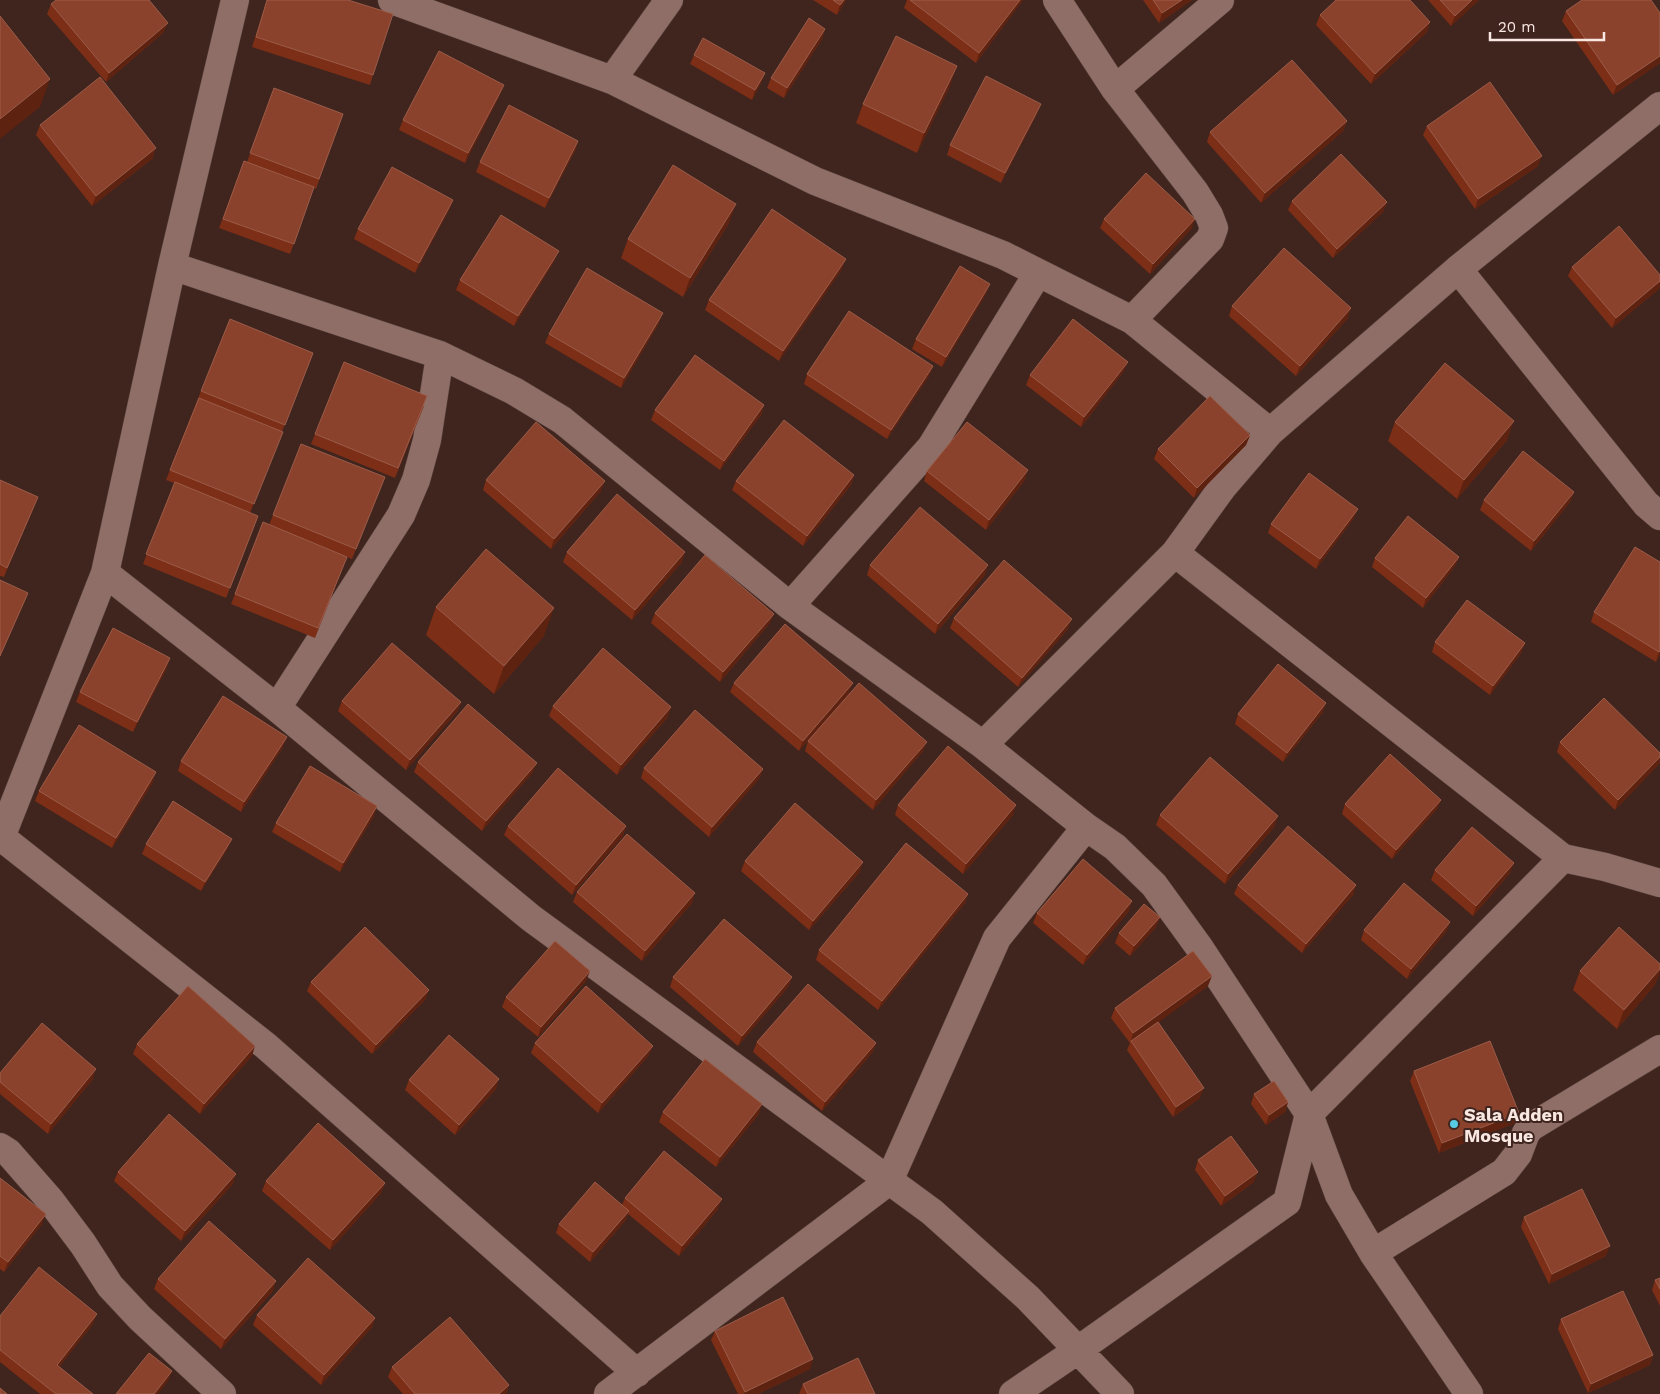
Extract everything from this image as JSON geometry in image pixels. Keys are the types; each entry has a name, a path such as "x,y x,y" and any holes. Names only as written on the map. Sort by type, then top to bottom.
{"street":[{"path":"235,0 172,266 105,573 0,838 266,1046 637,1373"},
{"path":"392,0 612,80 815,181 1004,255 1132,320 1270,432"},
{"path":"612,80 669,0"},
{"path":"1057,0 1116,89 1195,192 1210,215 1214,228 1210,239 1132,320"},
{"path":"1116,89 1220,0"},
{"path":"983,745 1175,553 1222,488 1270,432 1458,269 1660,106"},
{"path":"172,266 440,355 514,391 562,420 790,606 983,745 1086,827 1115,847 1154,885 1199,947 1309,1114 1339,1195 1373,1253 1468,1394"},
{"path":"1458,269 1655,504"},
{"path":"790,606 931,447 1038,273"},
{"path":"277,708 401,514 416,480 427,440 440,355"},
{"path":"1175,553 1563,858 1606,867 1660,883"},
{"path":"105,573 277,708 531,918 932,1212 1028,1298 1120,1394"},
{"path":"608,1394 890,1180 997,938 1086,827"},
{"path":"1013,1394 1287,1202 1309,1114 1563,858"},
{"path":"1373,1253 1504,1172 1518,1154 1526,1133 1532,1127 1660,1049"},
{"path":"0,1147 8,1152 50,1200 83,1244 110,1286 140,1318 222,1394"}],"building":[{"path":"56,0 149,0 168,23 109,73 51,4"},
{"path":"267,0 348,0 393,14 373,75 256,37"},
{"path":"833,0 844,0 840,5"},
{"path":"910,0 1020,0 979,53"},
{"path":"1153,0 1182,0 1162,13"},
{"path":"1336,0 1410,0 1430,22 1375,74 1320,15"},
{"path":"1440,0 1472,0 1455,16"},
{"path":"1582,0 1651,0 1660,13 1660,56 1617,85 1566,11"},
{"path":"0,16 50,79 0,119"},
{"path":"809,18 825,29 787,88 771,78"},
{"path":"896,36 957,66 924,133 863,104"},
{"path":"703,38 765,73 755,90 694,55"},
{"path":"439,51 504,85 468,153 403,120"},
{"path":"1292,60 1347,121 1265,193 1210,132"},
{"path":"986,76 1041,104 1005,173 950,145"},
{"path":"100,77 156,148 96,196 40,125"},
{"path":"1490,82 1542,156 1478,199 1427,126"},
{"path":"274,88 343,114 319,179 250,153"},
{"path":"509,105 578,141 549,198 480,162"},
{"path":"1341,154 1387,202 1337,249 1292,201"},
{"path":"244,161 314,187 294,244 223,219"},
{"path":"673,165 736,204 690,278 628,239"},
{"path":"392,167 453,200 419,263 358,229"},
{"path":"1146,173 1195,219 1153,264 1104,219"},
{"path":"772,209 846,259 783,351 709,300"},
{"path":"501,215 559,251 518,316 460,280"},
{"path":"1619,226 1660,275 1660,281 1616,318 1572,267"},
{"path":"1284,248 1351,308 1300,366 1232,306"},
{"path":"960,266 990,284 946,357 916,339"},
{"path":"587,268 663,313 624,378 549,334"},
{"path":"849,311 933,366 891,430 807,374"},
{"path":"230,319 313,353 285,425 201,391"},
{"path":"1073,319 1128,362 1084,417 1030,375"},
{"path":"695,355 764,405 724,461 655,410"},
{"path":"344,362 427,396 398,468 315,434"},
{"path":"1445,363 1514,421 1464,480 1395,422"},
{"path":"1210,396 1250,435 1197,488 1158,449"},
{"path":"199,398 283,432 254,504 170,470"},
{"path":"784,420 854,475 807,536 736,481"},
{"path":"536,422 605,481 554,539 486,480"},
{"path":"967,422 1028,470 989,520 927,471"},
{"path":"301,444 385,477 356,549 273,515"},
{"path":"1523,451 1574,492 1534,541 1484,500"},
{"path":"1309,473 1358,509 1320,559 1271,524"},
{"path":"0,480 38,497 7,568 0,564"},
{"path":"175,482 258,516 230,588 146,554"},
{"path":"617,494 685,552 635,610 567,552"},
{"path":"920,507 988,565 938,624 870,565"},
{"path":"1408,516 1459,557 1426,598 1375,558"},
{"path":"263,522 347,557 318,628 235,594"},
{"path":"1635,547 1660,562 1659,652 1594,612"},
{"path":"486,549 554,608 504,666 436,607"},
{"path":"705,555 774,614 723,672 655,613"},
{"path":"1004,560 1072,619 1022,678 954,618"},
{"path":"0,580 28,593 0,656"},
{"path":"1467,600 1525,643 1493,686 1435,642"},
{"path":"785,624 853,683 803,741 734,683"},
{"path":"113,628 170,658 137,722 80,692"},
{"path":"392,643 461,702 410,760 342,701"},
{"path":"603,648 671,707 621,765 553,706"},
{"path":"1278,664 1326,703 1287,753 1238,714"},
{"path":"859,683 927,742 876,800 808,741"},
{"path":"223,696 287,737 244,802 181,761"},
{"path":"1604,698 1660,753 1660,757 1618,800 1560,742"},
{"path":"468,704 537,763 486,821 418,762"},
{"path":"695,710 763,769 712,827 644,768"},
{"path":"79,725 156,772 116,838 39,791"},
{"path":"948,746 1016,805 966,864 898,805"},
{"path":"1390,754 1441,800 1396,850 1345,804"},
{"path":"1210,757 1278,816 1228,874 1160,815"},
{"path":"310,766 377,806 343,863 276,823"},
{"path":"558,768 626,826 576,885 508,826"},
{"path":"173,801 232,839 205,882 146,844"},
{"path":"795,803 863,862 813,921 745,861"},
{"path":"1288,826 1356,885 1306,944 1238,885"},
{"path":"1472,827 1514,863 1476,906 1435,870"},
{"path":"627,834 695,893 645,951 577,892"},
{"path":"906,843 968,894 882,1001 819,950"},
{"path":"1083,859 1132,901 1087,955 1037,913"},
{"path":"1404,883 1450,922 1411,969 1364,930"},
{"path":"1144,904 1160,917 1134,946 1119,933"},
{"path":"724,919 792,977 742,1036 673,977"},
{"path":"365,927 429,990 376,1045 311,982"},
{"path":"1619,927 1660,964 1660,969 1624,1010 1580,971"},
{"path":"555,941 590,971 541,1027 506,997"},
{"path":"1193,951 1212,976 1133,1033 1115,1008"},
{"path":"808,984 876,1043 825,1102 757,1042"},
{"path":"188,986 255,1046 204,1104 137,1044"},
{"path":"586,986 653,1046 602,1103 535,1043"},
{"path":"1158,1022 1204,1088 1176,1107 1131,1041"},
{"path":"42,1023 96,1069 51,1124 0,1082 0,1073"},
{"path":"449,1035 499,1079 459,1125 409,1080"},
{"path":"1490,1041 1519,1113 1442,1143 1414,1071"},
{"path":"705,1059 762,1104 720,1157 663,1112"},
{"path":"1274,1081 1288,1102 1269,1115 1254,1094"},
{"path":"169,1114 236,1174 185,1231 118,1172"},
{"path":"318,1123 385,1183 333,1240 266,1181"},
{"path":"1231,1136 1258,1172 1225,1196 1198,1160"},
{"path":"664,1151 722,1199 682,1246 625,1198"},
{"path":"0,1178 46,1214 8,1262 0,1256"},
{"path":"595,1182 629,1211 593,1252 559,1224"},
{"path":"1582,1189 1610,1246 1552,1274 1524,1217"},
{"path":"209,1221 276,1281 225,1339 158,1279"},
{"path":"308,1258 375,1318 324,1375 257,1315"},
{"path":"39,1267 97,1314 57,1365 93,1394 56,1394 0,1350 0,1316"},
{"path":"1660,1278 1660,1289 1655,1280"},
{"path":"1623,1291 1653,1355 1591,1384 1561,1319"},
{"path":"783,1297 813,1359 745,1392 715,1331"},
{"path":"450,1317 509,1385 499,1394 415,1394 392,1367"},
{"path":"149,1353 172,1371 154,1394 116,1394"},
{"path":"858,1358 875,1394 808,1394 803,1384"},
{"path":"0,1388 7,1394 0,1394"}],"place":[{"name":"Sala Adden Mosque","path":"1454,1124"}]}
